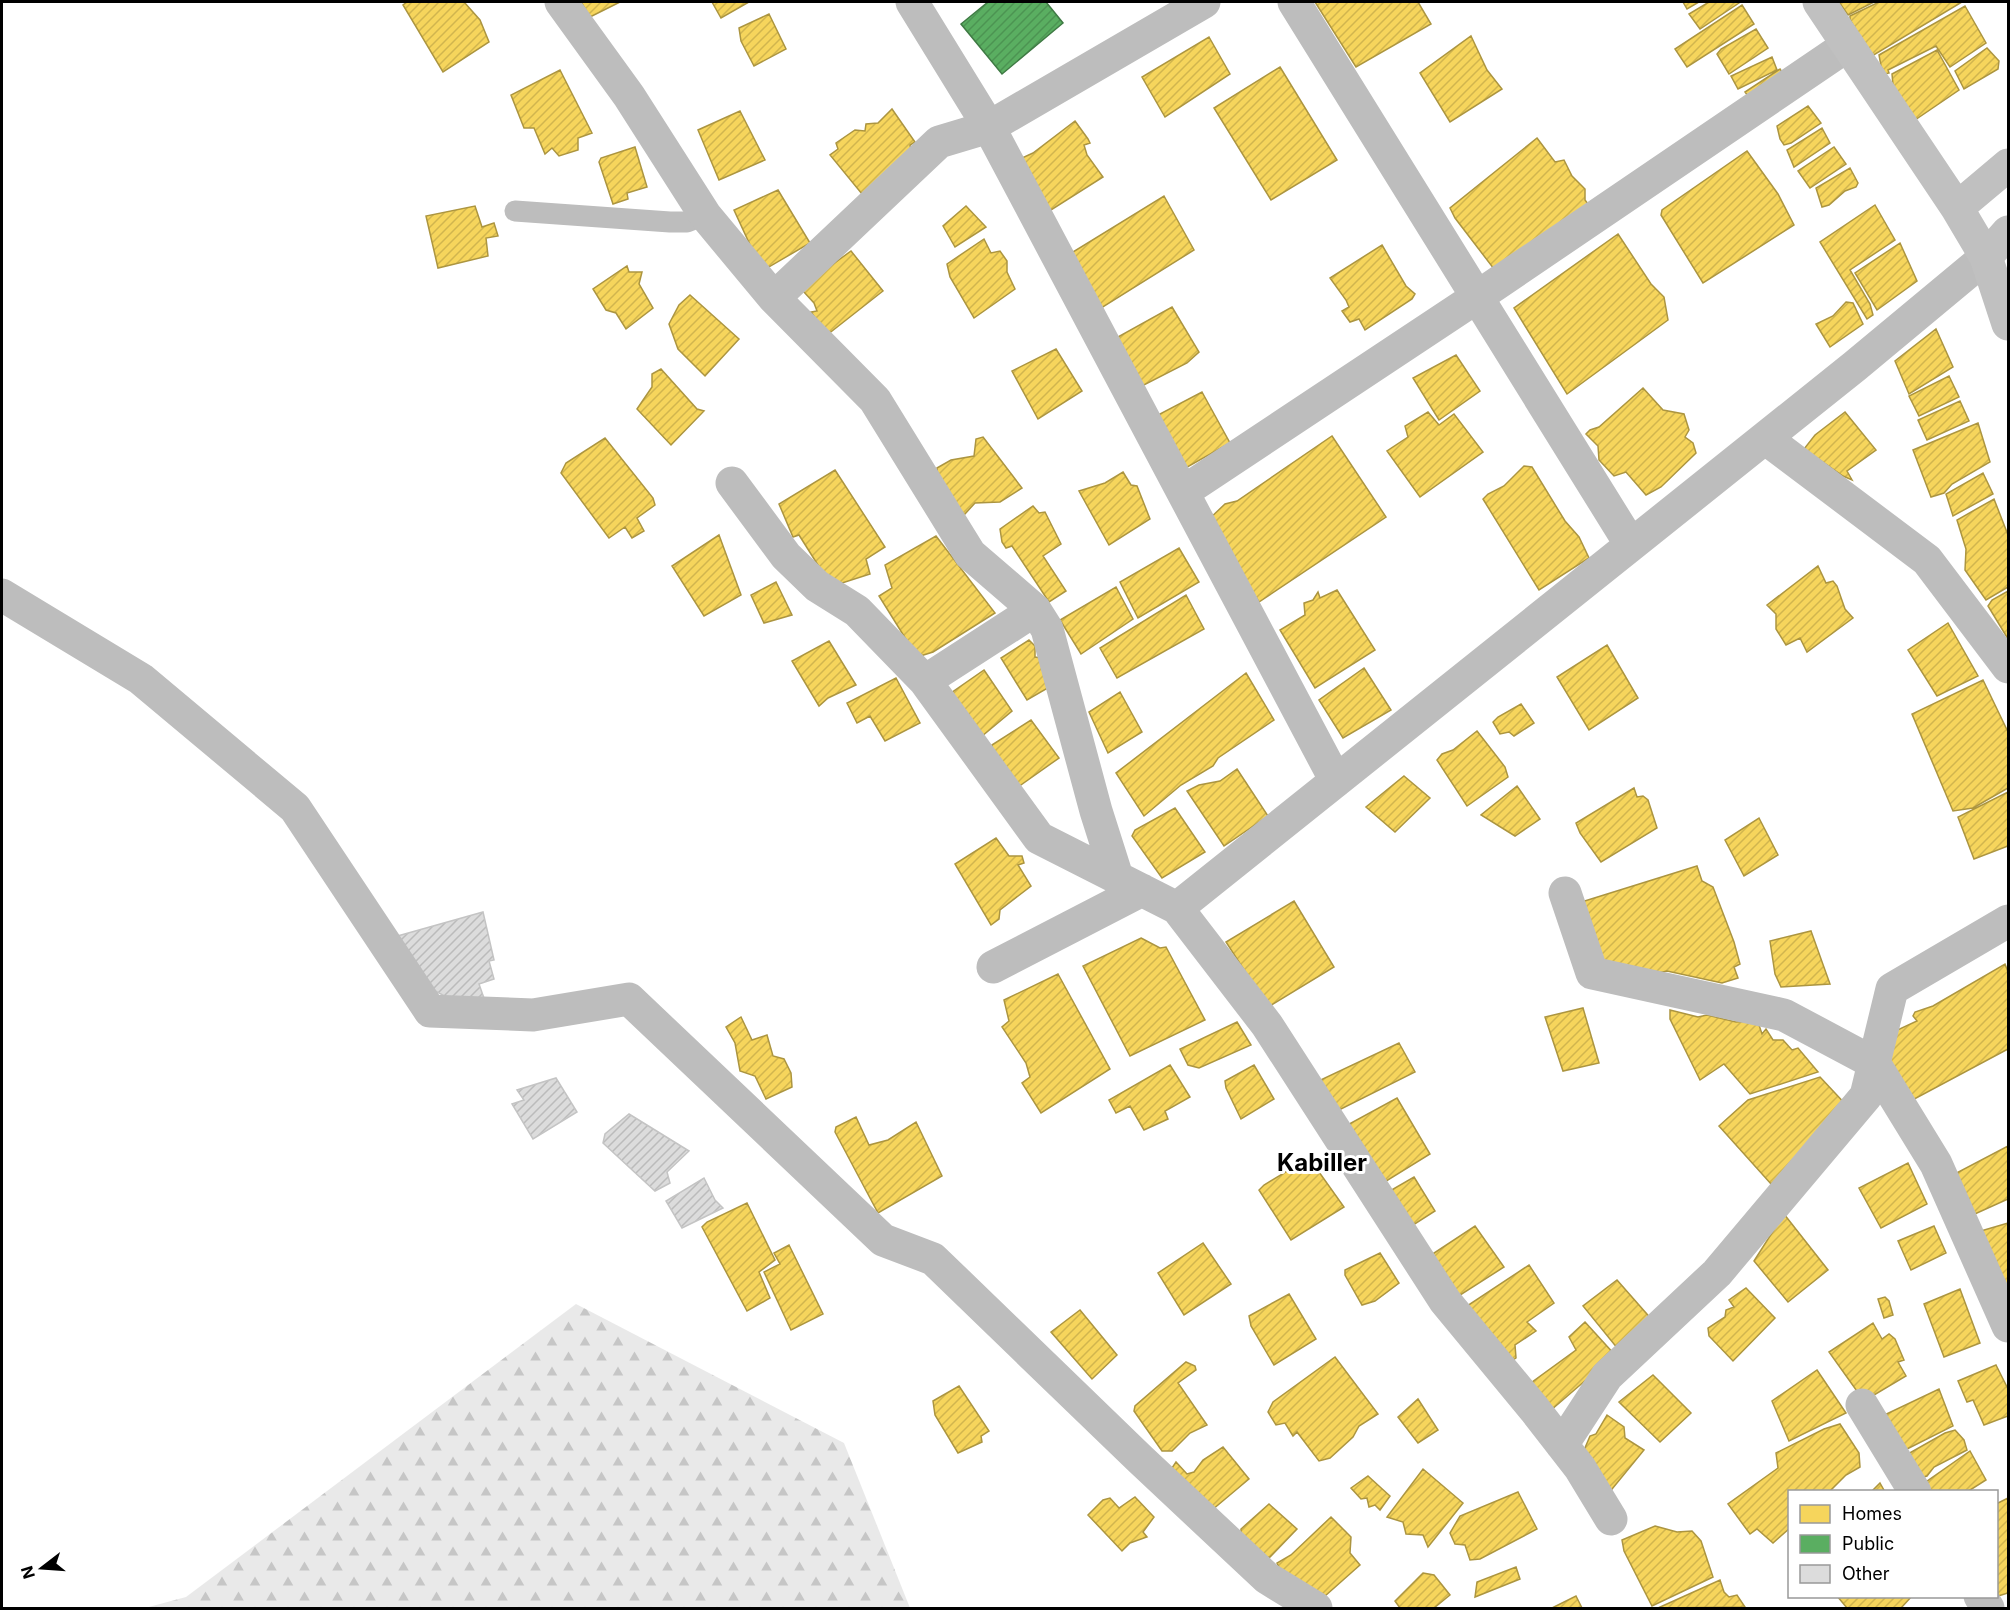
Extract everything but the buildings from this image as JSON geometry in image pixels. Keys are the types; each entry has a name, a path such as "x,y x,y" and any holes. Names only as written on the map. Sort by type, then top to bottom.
{"street":[{"path":"561,2 629,96 705,215 774,298 875,400 970,554 1035,610 1047,629 1096,811 1130,884"},
{"path":"912,2 989,127 1336,781"},
{"path":"774,298 939,142 989,127 1204,2"},
{"path":"1294,2 1631,545"},
{"path":"1819,2 1957,208 1986,257 2008,324"},
{"path":"1183,492 1477,297 1848,45"},
{"path":"1957,208 2008,165"},
{"path":"1177,908 1765,438 1986,257 2008,232"},
{"path":"1765,438 1927,561 2008,667"},
{"path":"732,483 786,556 817,586 857,611 925,681 1039,838 1177,908 1267,1025 1445,1301 1580,1468 1611,1519"},
{"path":"2,595 141,679 295,808 430,1011 533,1015 629,999 883,1240 933,1259 1267,1578 1316,1608"},
{"path":"925,681 1035,610"},
{"path":"993,968 1130,884"},
{"path":"1564,893 1592,973 1784,1015 1874,1063 1936,1164 2008,1326"},
{"path":"1562,1445 1606,1376 1717,1273 1866,1096 1892,989 2008,921"},
{"path":"1862,1406 1914,1490"}],"lane":[{"path":"514,211 670,222 687,222 705,215"}],"green space":[{"path":"576,1304 844,1443 910,1608 145,1608 186,1597"}],"district":[{"name":"Kabiller","path":"1322,1162"}]}
